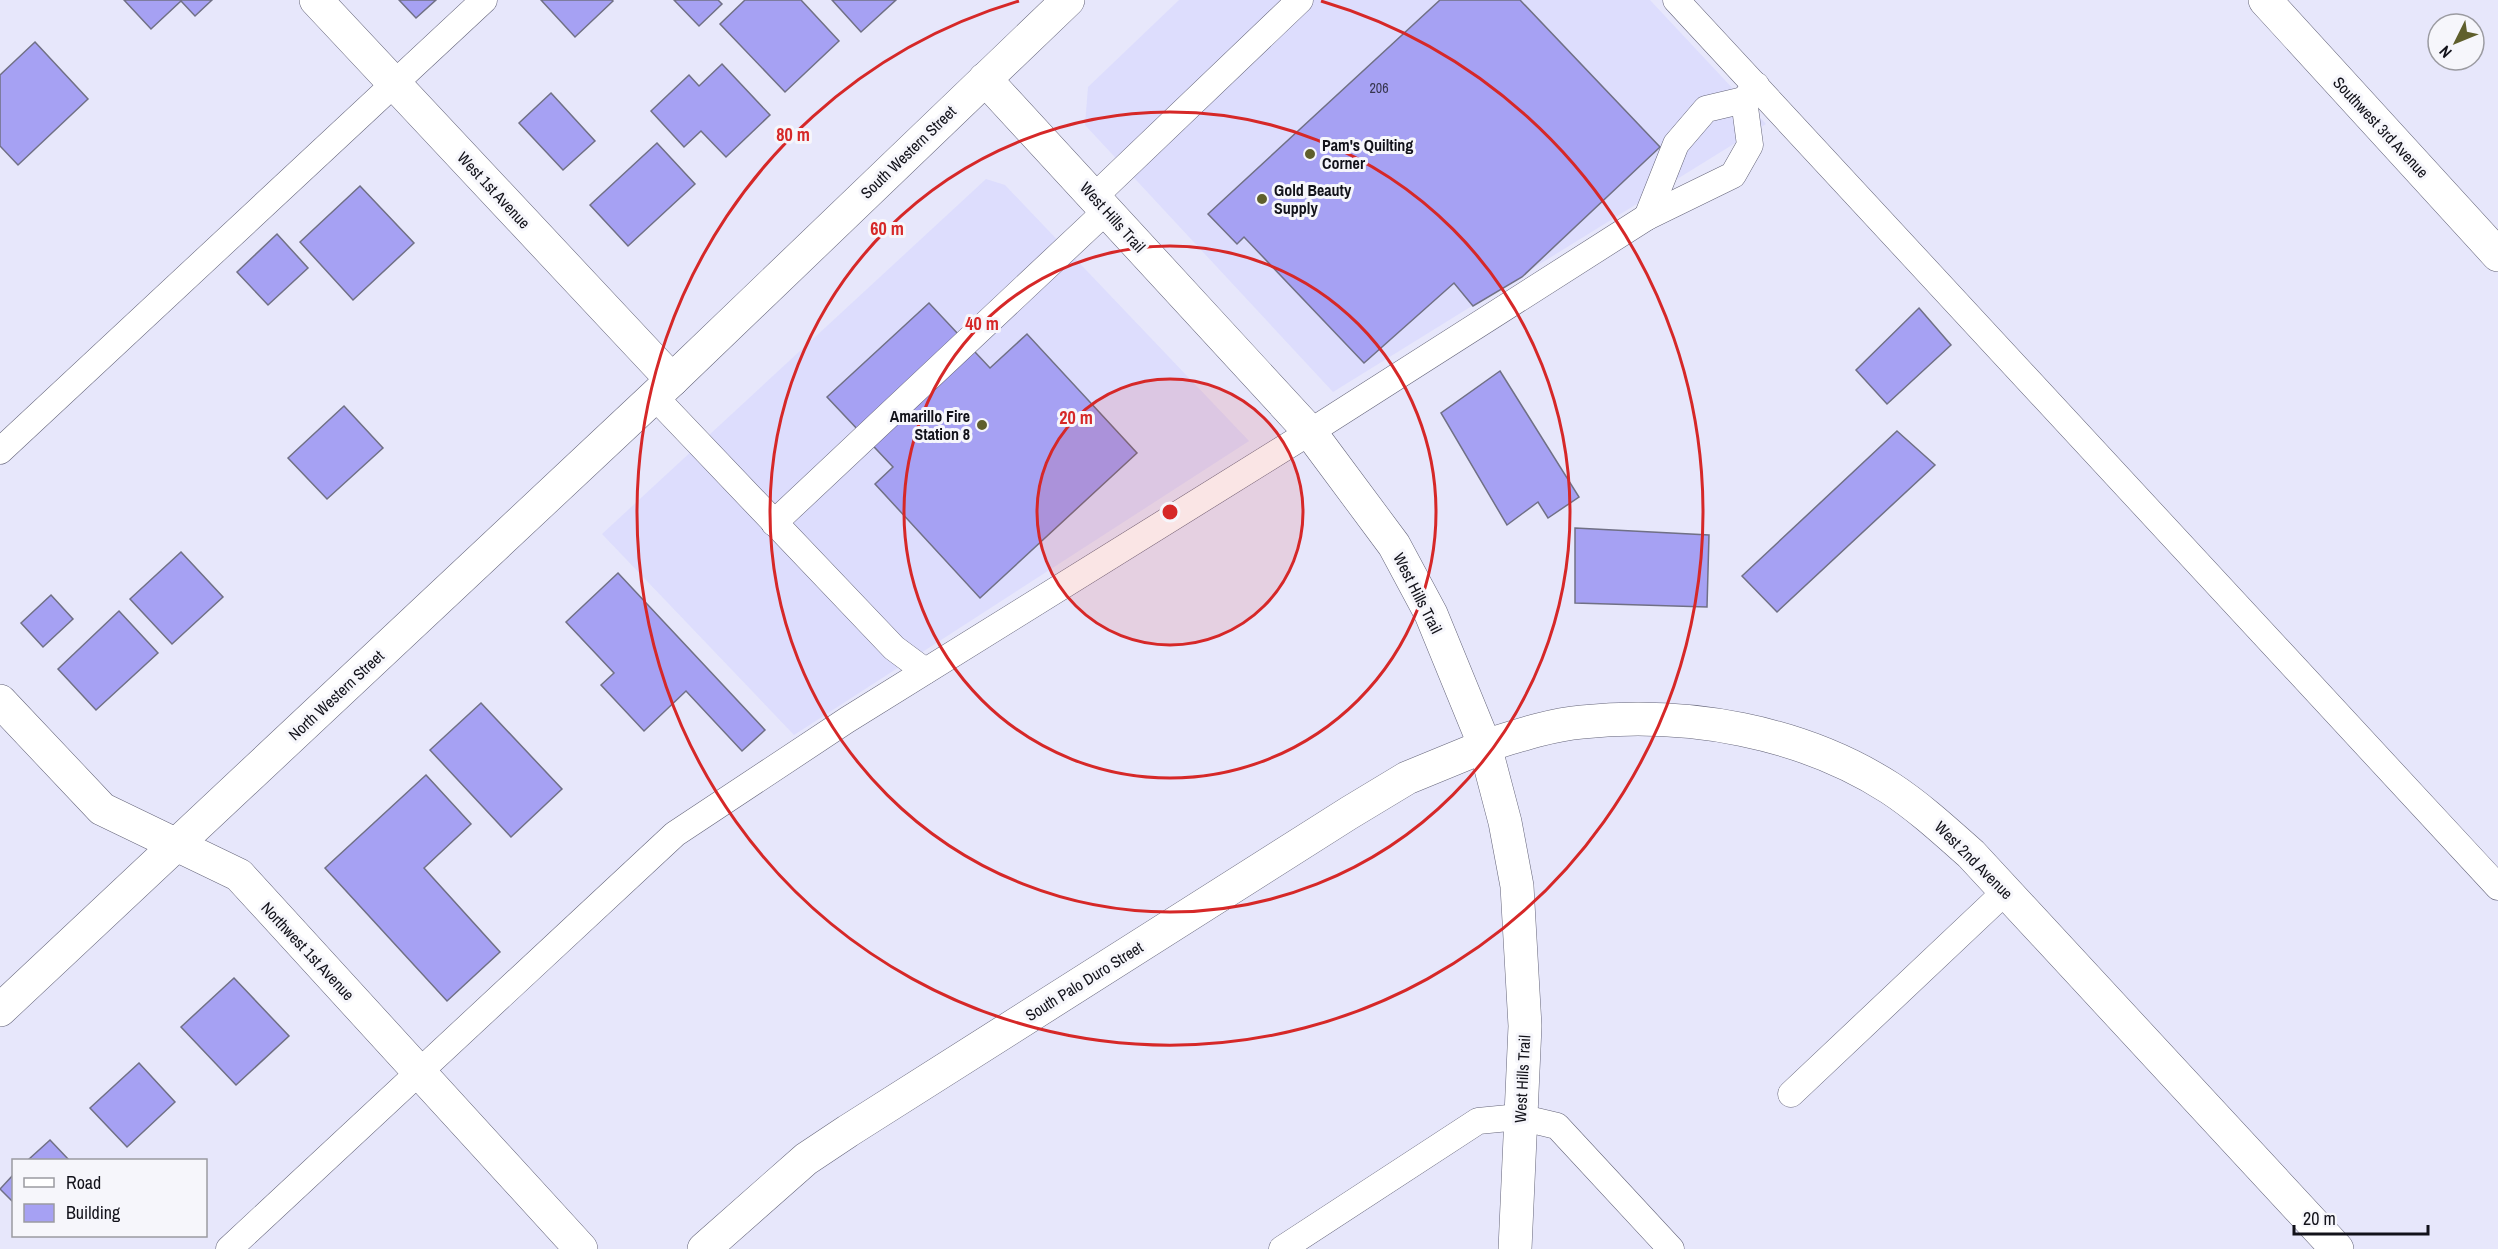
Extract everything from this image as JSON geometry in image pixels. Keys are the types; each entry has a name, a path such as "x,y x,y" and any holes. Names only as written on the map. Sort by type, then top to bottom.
{"street":[{"name":"West 1st Avenue","path":"316,0 394,83 663,388"},
{"name":"South Western Street","path":"663,388 1068,0"},
{"name":"Southwest 3rd Avenue","path":"2265,0 2498,255"},
{"name":"West Hills Trail","path":"985,79 1310,432 1394,545 1431,614 1485,746 1505,822 1517,886 1525,1026 1515,1249"},
{"name":"North Western Street","path":"0,1010 663,388"},
{"name":"Northwest 1st Avenue","path":"0,701 102,809 239,875 581,1249"},
{"name":"West 2nd Avenue","path":"1485,746 1533,731 1581,722 1633,719 1686,721 1739,728 1843,761 1890,788 1955,840 2006,891 2337,1249"},
{"name":"South Palo Duro Street","path":"704,1249 806,1159 848,1131 1349,813 1407,778 1485,746"}],"lane":[{"path":"0,451 484,0"},
{"path":"774,523 1100,204 1298,0"},
{"path":"1676,0 1750,92 2498,887"},
{"path":"230,1249 418,1071 675,834 926,671 1310,432 1647,217 1733,175 1750,145 1750,92"},
{"path":"1647,217 1676,144 1706,109 1750,92"},
{"path":"663,388 774,523 894,648 926,671"},
{"path":"1791,1094 2006,891"},
{"path":"1282,1249 1478,1121 1520,1117 1557,1126 1671,1249"}],"shaded area":[{"path":"1179,0 1650,0 1766,124 1333,392 1085,125 1088,87"},
{"path":"986,179 1005,185 1249,441 794,735 602,534"}],"building":[{"path":"124,0 212,0 195,16 181,1 151,29"},
{"path":"399,0 436,0 416,18"},
{"path":"541,0 612,0 613,1 575,37"},
{"path":"674,0 718,0 722,4 699,26"},
{"path":"745,0 801,0 839,41 785,92 720,24"},
{"path":"832,0 896,0 861,32"},
{"path":"1440,0 1520,0 1660,147 1522,277 1473,306 1454,283 1364,363 1244,237 1237,244 1208,214"},
{"path":"35,42 88,99 18,165 0,146 0,75"},
{"path":"722,64 770,115 726,157 701,131 684,147 651,111 689,75 699,86"},
{"path":"551,93 595,141 563,170 519,123"},
{"path":"657,143 695,184 628,246 590,205"},
{"path":"360,186 414,243 353,300 300,242"},
{"path":"277,234 308,268 268,305 237,272"},
{"name":"Amarillo Fire Station 8","path":"929,303 990,368 1027,334 1137,453 980,598 875,484 893,467 827,397"},
{"path":"1919,308 1951,345 1887,404 1856,370"},
{"path":"1500,371 1579,497 1548,518 1538,502 1507,525 1441,413"},
{"path":"344,406 383,448 327,499 288,458"},
{"path":"1897,431 1935,465 1777,612 1742,576"},
{"path":"1575,528 1709,535 1707,607 1575,603"},
{"path":"181,552 223,597 172,644 130,599"},
{"path":"618,573 765,730 742,751 686,691 644,731 601,685 614,673 566,622"},
{"path":"51,595 73,619 43,647 21,623"},
{"path":"119,611 158,653 96,710 58,669"},
{"path":"481,703 562,789 511,837 430,750"},
{"path":"426,775 471,824 424,868 500,952 447,1001 325,868"},
{"path":"234,978 289,1036 236,1085 181,1027"},
{"path":"139,1063 175,1102 127,1147 90,1108"},
{"path":"50,1140 68,1159 29,1159"},
{"path":"12,1176 12,1201 0,1189"}],"place":[{"name":"Pam's Quilting Corner","path":"1310,154"},
{"name":"Gold Beauty Supply","path":"1262,199"},
{"name":"Amarillo Fire Station 8","path":"982,425"}]}
